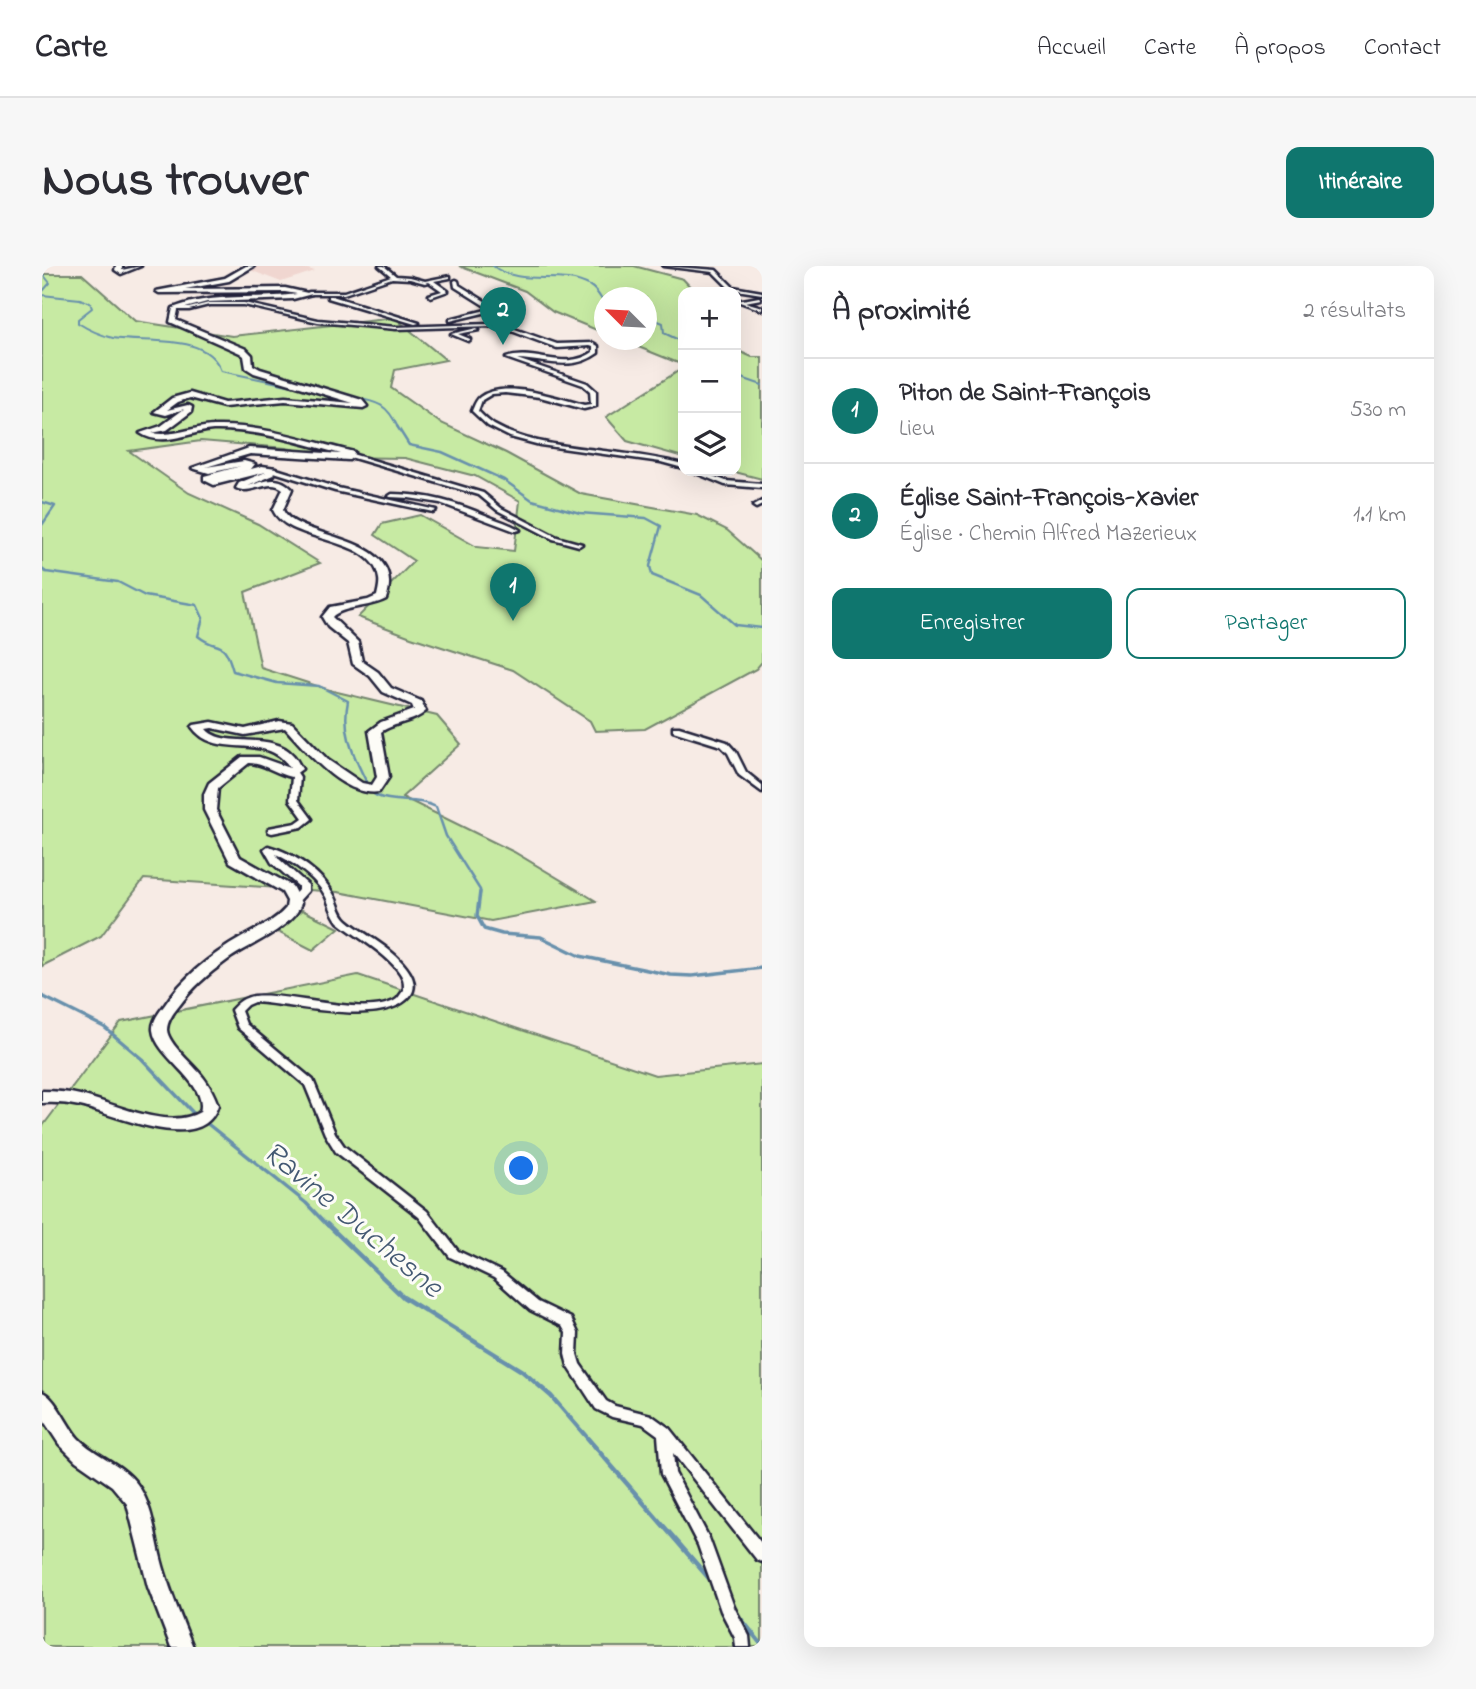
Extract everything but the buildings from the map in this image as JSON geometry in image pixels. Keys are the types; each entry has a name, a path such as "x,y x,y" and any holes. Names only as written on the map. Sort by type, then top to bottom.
{"main road":[{"path":"119,266 118,270 121,272 138,266"},
{"path":"251,266 227,280 159,291 274,290 309,293"},
{"path":"309,293 227,298 188,304 175,309 171,318 173,323 243,351 248,355 252,369 364,405 356,407 285,398 224,405 190,395 175,400 158,412 164,414 181,407 188,407 188,410 164,428 145,434 163,436 210,428 230,429 352,456"},
{"path":"273,470 262,469 214,482 207,478 251,464 240,463 204,470 196,468 249,451 331,458 352,456"},
{"path":"42,1097 59,1097 162,1123 186,1125 203,1119 211,1106 208,1094 164,1042 161,1024 172,1005 215,961 288,915 294,901 287,889 240,863 230,854 209,802 214,786 246,760 260,760 278,771 293,773 296,769 293,762 274,746 230,743 203,734 198,728 207,725 245,732 279,723 288,725 324,763 358,786 375,789 381,785 383,768 375,731 384,723 414,716 420,711 420,707 413,700 387,690 374,674 356,660 354,642 332,625 327,617 330,611 339,607 379,600 383,591 381,570 374,559 356,547 304,530 281,517 278,510 288,489 283,483 270,481 251,489 240,488 273,470"},
{"path":"42,1400 60,1433 131,1492 139,1511 169,1618 182,1647"}],"street":[{"path":"381,266 394,274 393,277"},
{"path":"665,266 714,271 733,288 762,293"},
{"path":"309,293 344,292 393,277 430,281 448,276"},
{"path":"430,281 446,291 431,296"},
{"path":"431,325 493,310 489,304 462,292 456,281"},
{"path":"322,294 417,323"},
{"path":"762,298 739,302 762,309"},
{"path":"175,309 209,304 244,304 318,321 390,328 431,325 498,326 557,346 572,347 586,343 595,346 595,354 574,361 509,358 584,384 593,391 595,403 591,407 522,392 493,392 483,396 475,404 475,411 483,420 540,444 647,457 678,465"},
{"path":"468,340 453,334 498,326"},
{"path":"352,456 481,494 499,509 555,538 579,544"},
{"path":"273,470 337,490 433,510"},
{"path":"707,476 725,483 762,486"},
{"path":"371,496 428,496 464,507 517,530"},
{"path":"676,729 724,744 732,752 741,773 762,789"},
{"path":"272,830 299,825 308,819 294,800 296,777 293,773"},
{"path":"294,901 303,891 303,884 275,861 268,849 285,854 326,890 339,918 396,962 408,976 411,985 408,994 399,1002 374,1010 253,999 236,1010 238,1021 280,1061 309,1083 330,1134 340,1149 423,1214 454,1254 498,1275 534,1306 567,1322 572,1333 573,1366 601,1405 612,1411 637,1416 664,1432 762,1555"},
{"path":"664,1432 668,1474 704,1543 729,1611 742,1636 743,1647"}],"shaded area":[{"path":"254,266 298,266 315,271 281,282 250,270"}],"green space":[{"path":"459,266 634,266 683,279 690,287 678,287 678,363 646,350 657,350 657,287 594,287 594,329 553,312 525,291"},
{"path":"42,274 82,274 135,321 232,336 395,318 446,360 395,370 391,388 439,422 506,453 581,494 697,515 727,530 762,561 762,662 756,669 645,729 595,731 590,721 513,670 358,617 414,561 375,535 382,524 420,515 477,547 514,551 520,501 475,476 405,458 333,457 286,448 201,441 129,451 189,493 258,524 320,563 245,592 261,668 333,691 437,716 461,744 402,797 514,852 596,901 491,921 338,892 144,879 101,936 42,966"},
{"path":"741,352 752,357 762,357 762,479 741,474"},
{"path":"678,371 678,456 627,441 606,417"},
{"path":"302,910 339,928 313,950 276,931"},
{"path":"358,975 655,1075 762,1064 762,1647 42,1647 42,1127 121,1022"}],"waterway":[{"path":"493,266 516,276 567,279 579,281 594,289"},
{"path":"42,273 50,283 42,292"},
{"path":"42,295 80,299 90,303 92,308 78,319 78,323 104,335 127,340 189,345 203,350 214,359 221,371 316,391"},
{"path":"657,321 663,323 664,333 678,340"},
{"path":"741,378 762,385"},
{"path":"351,397 380,405 390,413 398,428"},
{"path":"397,426 409,445 442,452 504,480 532,500 580,513 646,518 661,526 650,566 652,575 701,595 735,625 762,628"},
{"path":"42,502 55,506 42,525"},
{"path":"42,569 46,572 118,582 145,596 197,605 203,618 198,636 220,646 233,671 277,683 319,686 348,701 346,722 349,741 371,791 377,796 392,800 421,802 436,807 446,836 480,892"},
{"path":"480,892 477,916 484,929 502,934 541,937 580,956 671,975 692,976 762,968"},
{"name":"Ravine Duchesne","path":"42,996 104,1027 142,1059 197,1117"},
{"name":"Ravine Duchesne","path":"204,1121 306,1203 328,1226"},
{"name":"Ravine Duchesne","path":"327,1224 403,1297 522,1371 551,1396 713,1583"},
{"name":"Ravine Duchesne","path":"737,1614 762,1645"}],"place":[{"name":"Église Saint-François-Xavier","path":"503,345"},
{"name":"Piton de Saint-François","path":"513,621"}]}
